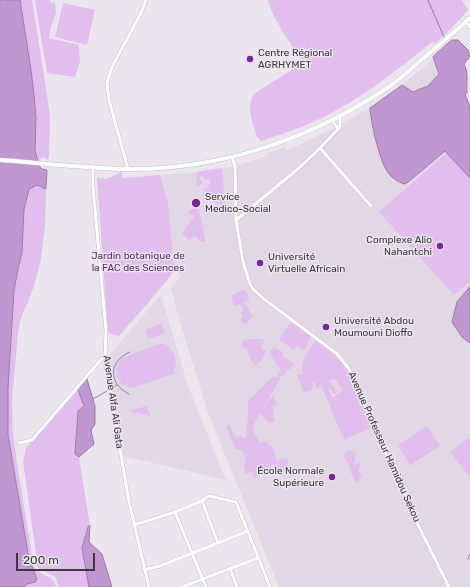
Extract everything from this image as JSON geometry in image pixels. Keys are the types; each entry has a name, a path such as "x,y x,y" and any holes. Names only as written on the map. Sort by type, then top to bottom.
{"main road":[{"path":"0,160 128,169 188,165 232,157 291,139 333,120 385,90 406,74 470,18"}],"street":[{"path":"128,169 109,100 107,83 112,67 141,13 146,0"},
{"path":"466,22 470,27"},
{"path":"236,220 299,168 320,148 340,127 340,116"},
{"path":"333,120 338,129"},
{"path":"320,148 371,206"},
{"name":"Avenue Professeur Hamidou Sekou","path":"232,157 234,166 236,220 246,273 250,284 254,290 285,316 337,354 351,371 419,527 448,586"},
{"name":"Avenue Alfa Ali Gata","path":"93,167 93,187 106,331 105,361 134,525 149,587"},
{"path":"19,444 32,440 105,355"},
{"path":"134,525 175,512 202,501 207,496 236,502 270,587"},
{"path":"202,501 218,543"},
{"path":"175,512 206,587"},
{"path":"144,570 160,566 248,531"},
{"path":"182,587 258,558"},
{"path":"230,568 237,587"}],"shaded area":[{"path":"0,0 20,0 34,95 36,119 35,151 40,167 47,170 46,189 37,185 29,189 24,210 22,253 14,290 8,389 8,435 29,559 37,579 35,582 27,584 24,587 0,587"},
{"path":"452,40 458,40 468,50 470,56 464,64 467,74 467,93 465,94 470,107 470,178 445,151 407,183 403,184 394,179 386,170 374,133 370,108 402,85 413,92 428,86 439,74 433,57"},
{"name":"Université Abdou Moumouni Dioffo","path":"438,55 470,136 470,587 279,587 208,413 177,312 171,286 181,277 176,269 173,258 160,175 190,173 235,166 267,156 267,154 285,147 287,150 316,137 374,106"},
{"path":"470,287 470,343 462,337 452,322 457,302"},
{"path":"161,295 188,386 226,480 123,456 117,413 106,359"},
{"path":"87,379 95,406 95,424 91,430 94,444 79,457 75,454 78,411 84,406 78,390"},
{"path":"90,526 89,542 102,554 112,587 89,587 82,548 88,527"}],"green space":[{"path":"20,0 32,0 50,117 48,160 43,157 40,161 38,161 35,151 36,119 31,70"},
{"path":"35,0 50,0 51,3 55,2 56,13 49,38 79,45 80,62 75,77 47,73"},
{"path":"268,0 462,0 468,10 436,43 432,42 361,96 317,120 261,141 257,137 252,120 250,109 252,98 255,93 303,61 278,23"},
{"path":"63,3 95,10 87,45 55,37"},
{"name":"Complexe Alio Nahantchi","path":"447,153 470,178 470,281 454,295 379,212"},
{"path":"222,168 225,204 217,205 203,190 209,187 208,185 211,182 208,178 206,180 202,175 199,178 202,182 205,180 197,187 196,172"},
{"name":"Jardin botanique de la FAC des Sciences","path":"122,172 122,178 160,175 168,204 173,258 176,269 119,336 108,333 97,178 106,179"},
{"path":"37,185 46,189 45,227 40,264 33,289 20,321 12,398 13,433 34,567 52,579 56,587 24,587 36,579 29,559 8,435 8,389 14,290 22,253 24,210 29,189"},
{"path":"196,206 198,207 206,242 200,242 195,236 189,240 182,233 195,216 187,213"},
{"path":"245,290 248,294 249,300 235,306 232,301 232,296"},
{"path":"244,303 253,317 245,325 240,320 243,316 241,313 244,310 239,305"},
{"path":"291,322 311,337 304,351 296,346 294,350 279,339"},
{"path":"161,324 165,333 148,339 145,330"},
{"path":"263,339 264,344 261,345 262,349 265,350 266,353 261,361 256,365 251,361 246,348 243,348 242,343 243,341"},
{"path":"315,340 336,356 347,368 372,427 344,440 322,387 317,388 314,382 312,383 313,387 311,391 305,392 302,390 297,374 302,375 303,361","holes":["334,378 343,390 333,398 328,390 330,388 334,394 337,392 330,381"]},
{"path":"163,343 173,352 175,356 176,365 173,374 132,388 122,384 116,372 122,358"},
{"path":"274,347 282,352 283,356 295,364 281,377 264,407 270,404 266,404 273,395 277,404 272,406 275,421 269,424 260,413 253,426 255,429 252,429 260,443 266,441 268,445 272,446 277,461 286,458 289,461 285,471 278,472 272,463 270,470 254,478 251,471 245,474 244,464 246,462 242,450 236,450 226,427 229,424 236,438 241,435 243,438 246,438 248,401 272,377 276,378 281,370 269,353"},
{"path":"78,390 84,406 78,411 75,454 79,457 90,526 88,527 82,548 89,587 59,587 55,577 38,568 23,461 26,448"},
{"path":"146,406 150,416 130,412 130,411"},
{"path":"427,426 440,446 410,465 398,445"},
{"path":"470,437 470,477 450,452"},
{"path":"347,451 353,451 356,453 355,462 353,465 361,463 358,472 362,474 358,483 355,482 349,466 350,465 343,455"}],"waterway":[{"path":"428,0 444,37"},
{"path":"129,394 122,390 117,384 113,373 114,367 118,361 130,352"},
{"path":"112,388 117,385"},
{"path":"93,399 107,391"},
{"path":"468,559 470,554"}],"place":[{"name":"Centre Régional AGRHYMET","path":"250,59"},
{"name":"Service Medico-Social","path":"196,203"},
{"name":"Complexe Alio Nahantchi","path":"440,246"},
{"name":"Université Virtuelle Africain","path":"260,263"},
{"name":"Université Abdou Moumouni Dioffo","path":"326,327"},
{"name":"École Normale Supérieure","path":"332,477"}]}
